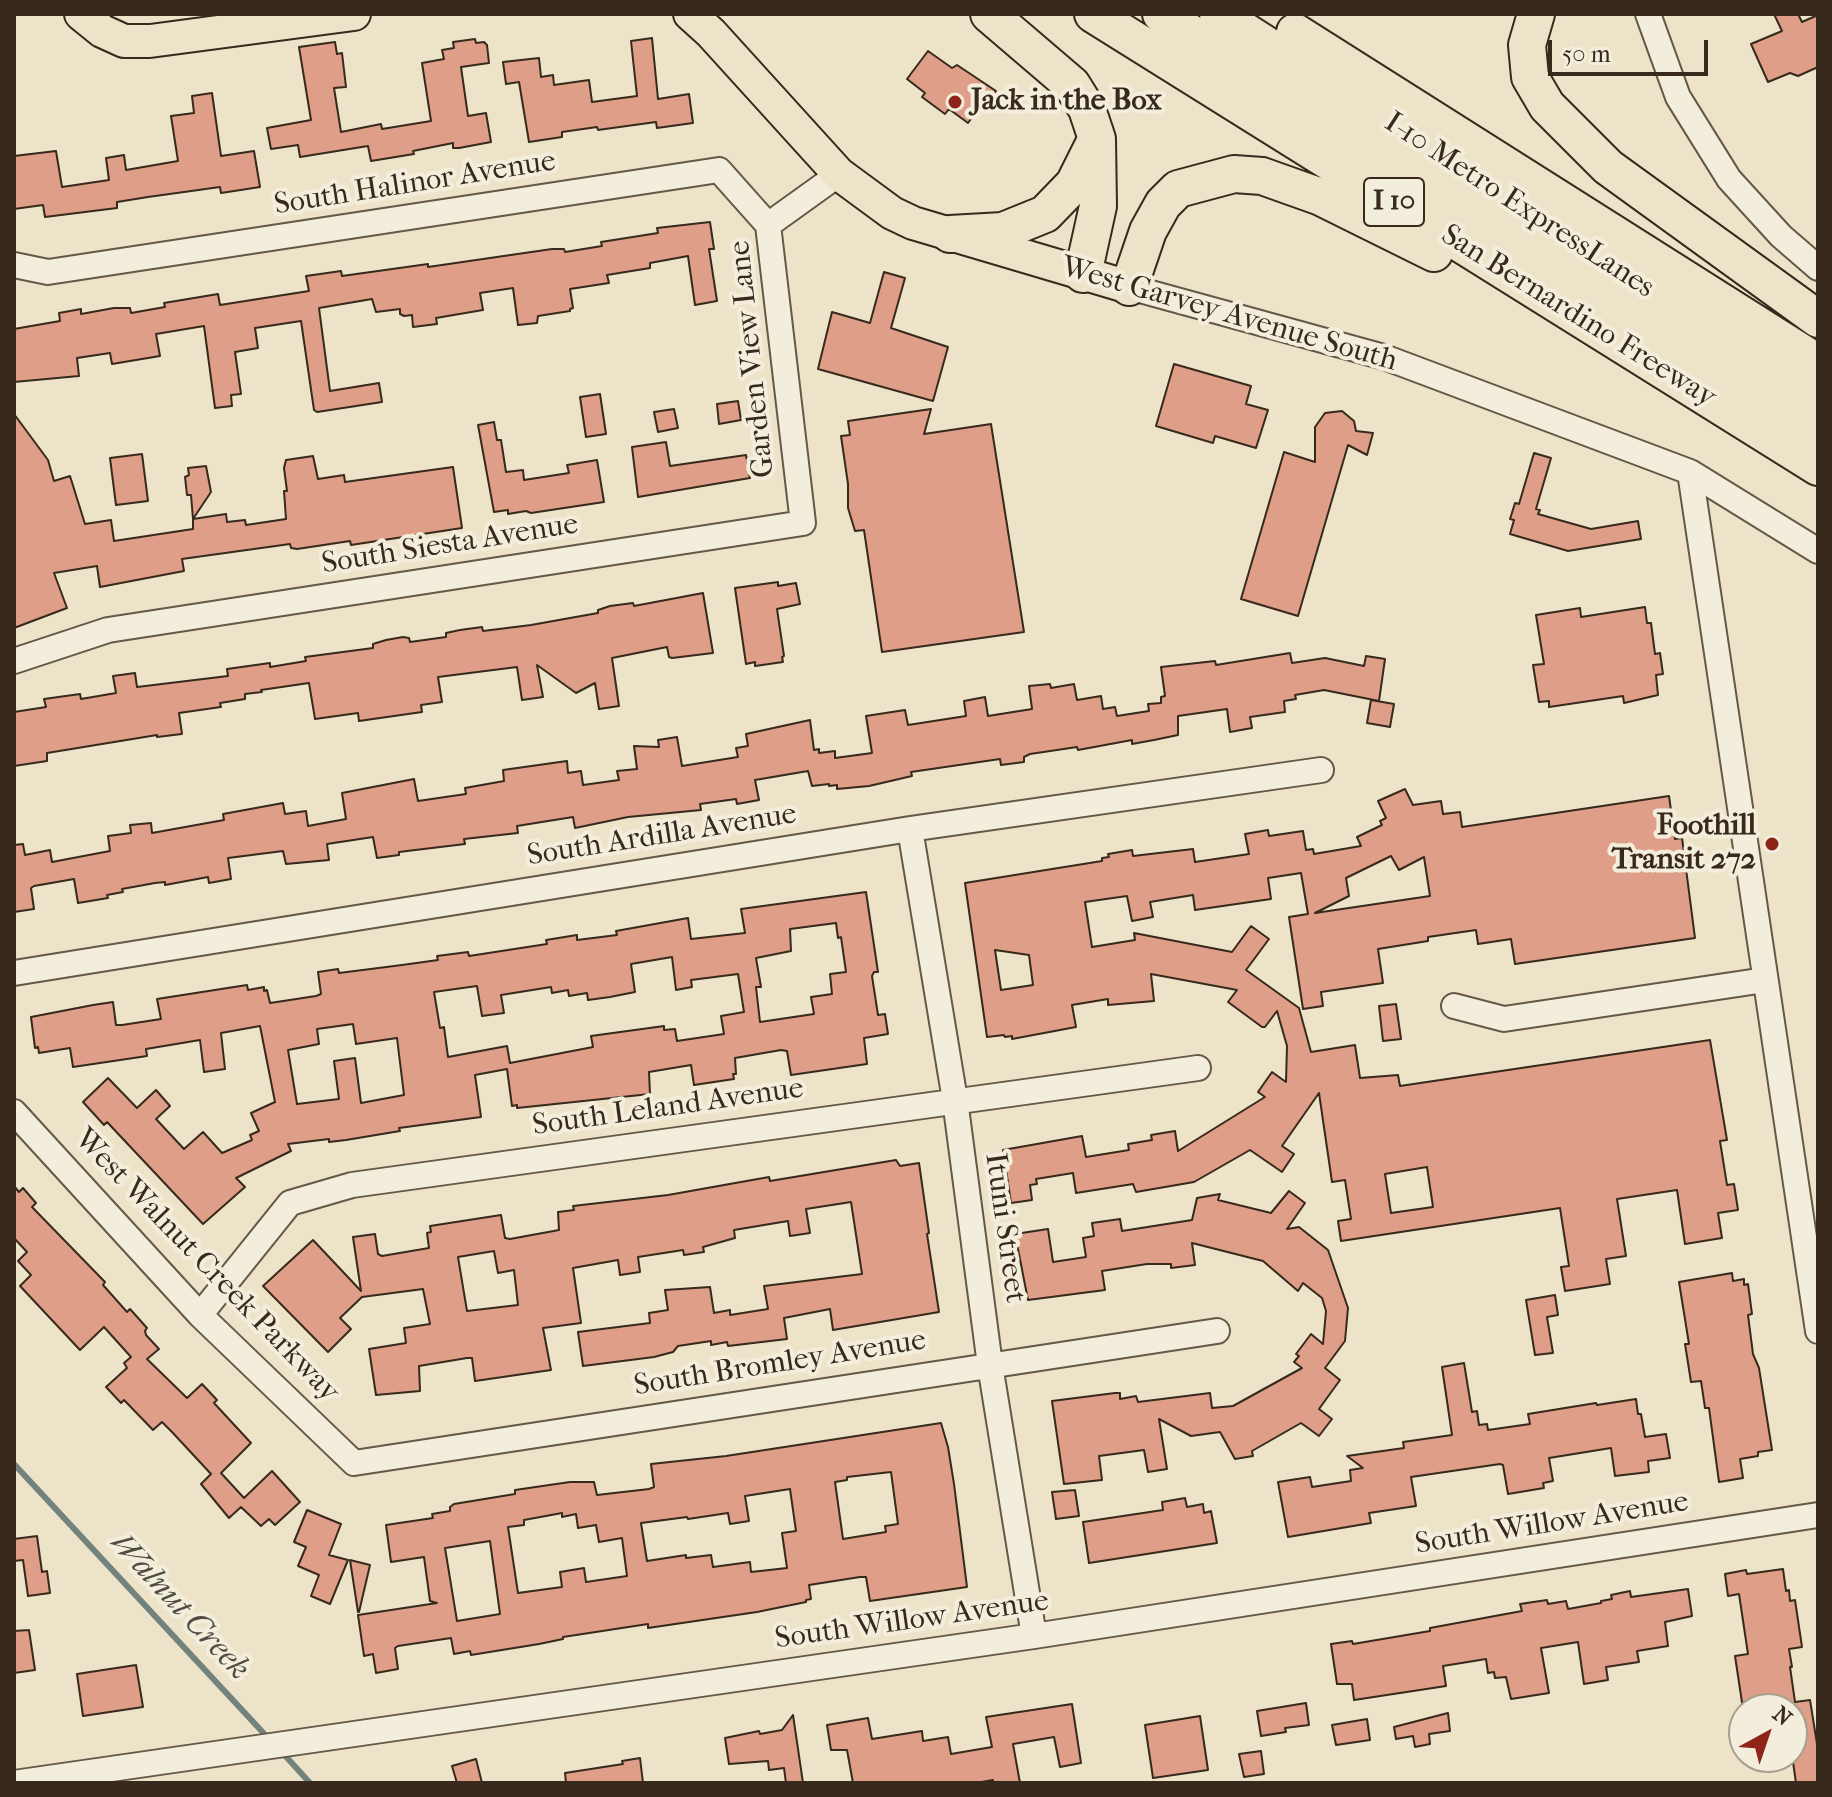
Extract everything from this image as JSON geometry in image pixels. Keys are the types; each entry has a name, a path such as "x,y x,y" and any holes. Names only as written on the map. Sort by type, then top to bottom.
{"highway":[{"path":"989,14 1072,85 1087,109 1097,139 1098,206 1083,274"},
{"name":"San Bernardino Freeway","path":"1093,14 1818,467"},
{"name":"I-10 Metro ExpressLanes","path":"1161,14 1818,437"},
{"name":"I-10 Metro ExpressLanes","path":"1218,14 1818,398"},
{"path":"1266,14 1818,363"},
{"path":"1536,14 1527,45 1530,77 1547,106 1608,167 1818,319"},
{"path":"950,234 1003,231 1045,214 1074,184 1097,139"},
{"path":"1129,287 1148,231 1163,204 1178,189 1234,174 1262,176 1321,197 1376,222 1695,391"}],"main road":[{"path":"81,14 102,31 124,41 150,41 354,14"},
{"name":"West Garvey Avenue South","path":"690,14 711,33 839,174 892,213 913,223 1129,287"}],"street":[{"path":"1648,14 1678,97 1729,179 1781,236 1818,268"},
{"name":"South Halinor Avenue","path":"14,265 48,272 719,170 768,225"},
{"name":"Garden View Lane","path":"803,523 768,225 839,174"},
{"name":"West Garvey Avenue South","path":"1129,287 1384,357 1690,472 1818,551"},
{"path":"1690,472 1818,1331"},
{"name":"South Siesta Avenue","path":"14,661 108,630 803,523"},
{"name":"South Ardilla Avenue","path":"14,973 910,829 1321,770"},
{"name":"Ituni Street","path":"910,829 955,1100 990,1365 1034,1636"},
{"path":"1454,1006 1504,1019 1765,980"},
{"name":"South Leland Avenue","path":"200,1315 290,1203 352,1185 1198,1068"},
{"name":"West Walnut Creek Parkway","path":"14,1112 200,1315 354,1463"},
{"name":"South Bromley Avenue","path":"354,1463 1217,1331"},
{"name":"South Willow Avenue","path":"14,1783 77,1778 207,1753 1034,1636 1818,1515"}],"building":[{"path":"1774,14 1798,14 1802,22 1818,15 1818,67 1798,76 1790,73 1768,82 1751,44 1782,31"},
{"path":"652,38 658,99 689,94 693,123 657,128 656,122 598,130 597,127 562,132 562,137 529,142 519,82 506,84 503,62 539,58 541,77 553,75 554,85 589,80 592,102 637,96 631,41"},
{"path":"475,39 476,43 484,42 487,45 489,63 461,67 468,116 486,113 491,142 459,148 453,148 453,143 371,161 368,146 300,157 298,145 271,149 267,128 311,120 299,47 335,42 337,54 342,53 346,87 334,88 341,132 381,124 382,129 431,121 422,63 444,59 442,50 454,48 453,42"},
{"path":"928,51 952,68 957,65 996,91 968,123 949,109 945,114 922,97 925,93 907,79"},
{"path":"212,93 221,156 254,151 260,187 221,193 220,187 148,197 117,202 117,208 45,217 43,205 14,209 14,156 56,151 62,187 109,180 106,158 124,155 126,170 178,161 171,116 194,113 192,96"},
{"path":"710,222 714,249 709,249 717,301 695,305 688,256 650,263 650,268 607,275 609,283 570,289 573,308 538,316 537,323 518,325 513,288 480,293 483,310 436,318 437,324 413,327 412,315 400,314 400,309 376,312 372,299 319,308 330,391 379,383 382,402 314,410 301,321 255,328 258,348 235,352 241,394 231,395 232,406 215,408 204,326 156,334 160,356 112,364 110,353 77,358 79,376 14,382 14,329 60,321 59,313 81,309 81,314 130,308 131,313 165,307 164,303 218,294 220,305 309,291 306,276 341,271 342,276 428,264 428,267 552,249 564,249 565,252 602,246 601,242 658,233 657,228"},
{"path":"884,272 905,278 891,328 948,347 933,401 818,369 832,312 870,323"},
{"path":"1174,364 1251,386 1246,404 1268,410 1256,448 1215,436 1213,443 1156,426"},
{"path":"600,394 606,434 586,437 580,397"},
{"path":"738,401 741,420 719,424 717,404"},
{"path":"674,409 678,428 658,432 654,412"},
{"path":"931,409 924,434 991,424 1024,632 882,652 864,530 855,531 848,508 841,436 850,435 848,421"},
{"path":"1342,411 1354,421 1356,431 1373,433 1367,455 1348,445 1298,616 1241,599 1284,452 1315,462 1315,427 1325,413"},
{"path":"14,414 48,460 54,481 70,476 85,524 111,520 114,541 193,529 193,519 226,514 227,522 245,520 246,525 286,519 286,460 313,456 318,479 344,475 345,482 453,467 462,528 351,545 350,541 297,549 291,548 290,544 182,559 184,571 100,587 97,566 54,573 67,608 14,628"},
{"path":"494,422 497,440 501,440 506,472 523,470 524,480 569,473 567,465 597,460 604,502 531,513 494,512 478,425"},
{"path":"666,442 670,466 746,455 750,478 638,497 632,447"},
{"path":"1534,453 1551,458 1536,509 1540,510 1538,514 1591,529 1638,521 1641,539 1568,551 1510,534 1514,520 1510,519 1515,503 1519,504"},
{"path":"142,454 148,501 116,505 110,458"},
{"path":"206,466 211,492 193,519 191,495 187,495 185,477 189,475 188,468"},
{"path":"778,582 778,586 796,583 800,604 777,609 783,662 755,666 755,662 746,664 735,588"},
{"path":"703,593 713,653 672,658 667,647 612,658 619,706 599,709 595,683 576,693 537,665 543,697 522,700 517,667 438,677 442,702 421,705 422,712 359,721 358,713 315,719 309,683 261,690 245,694 245,699 220,703 221,707 179,713 182,734 157,735 47,753 47,761 14,766 14,712 46,707 44,699 80,694 81,699 116,693 113,676 135,673 137,687 228,676 227,669 306,661 305,657 373,648 373,644 403,637 409,638 410,642 446,637 446,633 460,630 482,627 483,631 531,625 598,613 598,610 610,606 633,603 634,606"},
{"path":"1645,607 1647,623 1651,623 1655,654 1660,653 1663,674 1656,675 1658,695 1624,703 1623,696 1549,707 1549,701 1539,702 1533,665 1544,664 1536,615 1580,608 1581,617"},
{"path":"1290,653 1292,663 1325,658 1364,666 1366,656 1385,659 1379,701 1324,690 1295,695 1296,699 1284,701 1285,712 1250,717 1252,728 1230,732 1227,709 1178,716 1178,735 1132,744 1132,740 1078,750 1077,747 1030,754 1024,757 1024,762 1001,765 1000,759 911,772 912,776 869,786 837,789 837,785 829,784 812,786 808,771 755,780 759,800 737,804 736,799 700,804 701,810 628,817 575,828 573,817 517,826 518,833 464,839 465,844 399,852 399,855 377,858 373,837 327,844 329,860 286,864 283,851 228,858 231,879 209,883 208,877 165,885 165,882 155,883 122,889 123,892 107,895 108,898 78,903 74,879 34,886 31,888 34,909 14,912 14,845 23,844 25,855 50,850 52,862 110,851 108,836 131,833 130,825 151,823 152,833 224,820 223,814 283,803 285,814 306,811 308,826 346,819 342,793 414,779 418,801 466,794 465,788 504,781 503,770 567,761 568,773 581,771 583,785 619,780 617,771 637,769 634,746 659,747 658,740 677,737 682,766 738,757 736,748 748,746 746,734 810,720 814,750 819,749 819,753 835,751 835,758 872,753 866,716 905,710 908,725 966,716 964,701 985,697 988,716 1032,709 1029,686 1050,684 1051,688 1074,684 1077,700 1101,696 1103,709 1115,707 1117,716 1149,711 1148,704 1161,703 1161,697 1165,696 1161,667 1215,661 1216,665"},
{"path":"1371,700 1394,704 1390,727 1367,723"},
{"path":"1405,789 1413,805 1441,801 1443,814 1460,812 1462,827 1669,796 1675,839 1682,838 1695,938 1515,964 1511,939 1478,944 1476,930 1428,937 1428,941 1378,949 1383,983 1321,992 1323,1006 1303,1009 1289,917 1308,914 1301,873 1268,878 1271,899 1195,910 1193,895 1150,902 1153,917 1132,921 1127,896 1085,902 1092,947 1135,940 1134,933 1232,952 1251,926 1269,939 1246,970 1299,1008 1311,1052 1355,1045 1360,1078 1398,1075 1400,1086 1710,1040 1727,1140 1720,1141 1727,1185 1734,1184 1738,1210 1718,1213 1722,1238 1685,1244 1677,1190 1617,1199 1626,1256 1606,1259 1610,1284 1565,1291 1561,1267 1569,1266 1560,1208 1341,1241 1338,1221 1351,1219 1345,1180 1332,1182 1319,1093 1282,1146 1294,1154 1282,1172 1250,1150 1194,1182 1136,1192 1133,1184 1076,1193 1073,1173 1036,1179 1037,1184 1030,1185 1032,1200 1011,1203 1003,1150 1082,1136 1086,1157 1129,1150 1128,1144 1152,1140 1151,1135 1175,1131 1178,1151 1265,1097 1258,1092 1272,1072 1286,1082 1287,1046 1277,1011 1262,1027 1228,1002 1237,990 1151,974 1154,1001 1108,1005 1108,999 1072,1005 1076,1027 1012,1039 1012,1036 1004,1035 987,1037 965,883 1102,861 1102,858 1109,857 1108,854 1132,850 1133,856 1193,849 1195,862 1249,854 1245,834 1268,830 1269,836 1303,831 1306,850 1313,849 1314,854 1361,846 1357,837 1382,825 1380,821 1386,818 1378,801","holes":["1391,856 1399,870 1424,857 1430,896 1315,913 1349,896 1346,878","995,950 1029,955 1033,985 1001,990","1427,1167 1433,1207 1391,1213 1385,1174"]},
{"path":"866,892 878,972 872,976 878,1015 885,1014 888,1034 864,1038 867,1064 791,1075 787,1051 781,1050 735,1058 734,1079 694,1085 691,1065 649,1072 650,1094 517,1108 517,1105 512,1106 507,1069 475,1075 481,1117 399,1128 400,1131 346,1140 288,1144 291,1151 236,1178 245,1187 203,1224 107,1122 104,1125 83,1102 108,1078 137,1108 156,1090 170,1106 156,1119 184,1149 203,1132 222,1153 252,1140 250,1135 259,1131 251,1113 275,1102 260,1026 221,1033 225,1069 204,1072 200,1040 146,1049 147,1056 73,1067 70,1048 39,1053 38,1047 35,1048 31,1017 113,1002 116,1025 122,1025 161,1019 157,999 247,985 248,990 264,987 270,1003 321,994 318,972 338,969 339,973 402,965 468,952 469,956 547,944 546,940 577,935 577,940 617,935 616,931 688,918 691,939 745,933 741,909","holes":["836,923 846,972 830,974 832,994 811,997 814,1014 760,1022 756,987 761,987 756,958 791,951 790,929","672,957 676,990 692,987 691,980 738,974 744,1012 721,1016 724,1034 677,1041 675,1029 664,1030 664,1026 591,1036 593,1047 510,1063 507,1046 448,1057 444,1027 440,1028 434,992 477,986 482,1016 504,1013 501,995 551,987 552,993 568,990 569,996 587,993 588,1000 635,992 631,964","353,1024 356,1044 397,1038 404,1095 361,1103 355,1058 334,1061 339,1099 297,1104 288,1050 319,1044 317,1029"]},
{"path":"1396,1004 1401,1039 1383,1041 1379,1006"},
{"path":"896,1160 900,1166 919,1163 939,1312 833,1330 830,1309 784,1318 787,1339 728,1346 727,1342 711,1345 711,1341 678,1346 673,1352 654,1357 583,1366 578,1332 650,1323 649,1313 668,1310 665,1290 710,1287 714,1313 730,1310 730,1315 768,1309 764,1286 862,1274 851,1202 806,1209 810,1233 790,1236 788,1221 734,1230 735,1238 703,1247 704,1252 684,1255 683,1250 638,1257 640,1272 620,1275 618,1260 573,1268 581,1323 543,1328 551,1370 475,1381 472,1358 467,1358 419,1366 420,1391 376,1395 369,1349 406,1343 404,1328 430,1324 423,1289 362,1297 340,1318 351,1329 328,1352 263,1286 313,1240 361,1291 353,1237 375,1234 378,1254 382,1256 429,1248 427,1233 431,1232 430,1226 501,1215 505,1238 510,1239 559,1230 558,1212 574,1210 573,1206 668,1195 769,1177 770,1181","holes":["494,1251 498,1273 514,1270 518,1305 467,1311 458,1257"]},
{"path":"14,1186 19,1192 23,1188 36,1203 32,1207 105,1282 103,1285 127,1312 130,1309 147,1328 146,1335 159,1349 147,1359 187,1398 202,1384 217,1400 214,1403 251,1443 221,1473 244,1498 272,1471 300,1502 275,1525 269,1519 261,1526 241,1507 229,1518 201,1484 211,1474 172,1432 162,1422 153,1430 124,1400 121,1403 106,1387 127,1368 124,1363 131,1357 104,1327 80,1350 20,1286 31,1275 18,1261 27,1252 14,1238"},
{"path":"1289,1191 1305,1203 1287,1229 1299,1227 1328,1250 1348,1308 1345,1341 1325,1368 1340,1380 1319,1409 1332,1419 1319,1436 1301,1423 1252,1451 1253,1456 1235,1459 1220,1432 1191,1436 1159,1419 1167,1469 1148,1472 1144,1450 1099,1456 1102,1480 1064,1484 1052,1401 1120,1393 1120,1399 1136,1396 1138,1402 1210,1393 1212,1408 1233,1406 1302,1368 1294,1362 1299,1356 1296,1354 1311,1334 1323,1344 1326,1311 1322,1298 1303,1283 1298,1291 1263,1261 1192,1243 1195,1265 1171,1268 1171,1264 1147,1264 1102,1271 1105,1290 1028,1300 1015,1234 1048,1229 1053,1262 1086,1257 1083,1238 1094,1236 1092,1223 1120,1219 1122,1231 1192,1220 1197,1198 1220,1194 1218,1200 1271,1213"},
{"path":"1732,1273 1733,1281 1744,1279 1744,1285 1748,1284 1753,1354 1759,1368 1772,1450 1740,1459 1743,1478 1719,1482 1709,1408 1705,1408 1701,1381 1691,1382 1685,1344 1689,1344 1679,1282"},
{"path":"1555,1295 1558,1315 1547,1317 1553,1353 1535,1355 1526,1300"},
{"path":"1464,1363 1472,1412 1477,1411 1479,1425 1487,1424 1488,1430 1530,1424 1528,1414 1636,1399 1645,1437 1666,1434 1670,1458 1648,1461 1649,1472 1615,1476 1611,1448 1549,1458 1553,1481 1543,1483 1544,1488 1508,1494 1503,1465 1500,1464 1411,1477 1416,1506 1369,1513 1371,1523 1288,1537 1278,1482 1310,1477 1312,1487 1351,1481 1350,1470 1363,1468 1347,1456 1404,1448 1403,1442 1452,1435 1442,1367"},
{"path":"941,1423 954,1484 967,1587 870,1601 866,1577 860,1577 809,1585 811,1599 806,1602 757,1612 648,1628 648,1624 471,1655 470,1651 454,1654 451,1638 398,1646 395,1648 398,1669 376,1673 373,1654 364,1656 358,1615 437,1603 430,1601 424,1557 391,1562 386,1525 433,1518 432,1514 450,1511 454,1504 570,1482 594,1482 597,1495 649,1489 654,1487 651,1464 726,1456","holes":["891,1472 898,1524 885,1526 886,1532 843,1539 835,1482 847,1480 847,1477","790,1489 796,1531 782,1533 787,1568 751,1572 750,1562 713,1567 711,1555 647,1561 641,1523 728,1513 730,1524 749,1521 745,1496","562,1513 562,1517 576,1514 578,1528 596,1525 599,1542 622,1538 627,1576 586,1582 584,1568 560,1572 562,1587 518,1593 508,1527 524,1525 524,1520","490,1541 500,1614 457,1621 445,1548"]},
{"path":"1075,1490 1079,1516 1056,1519 1052,1492"},
{"path":"1185,1498 1187,1507 1203,1504 1204,1513 1211,1511 1217,1543 1089,1563 1083,1522 1163,1510 1162,1502"},
{"path":"307,1510 341,1524 329,1555 348,1560 330,1604 311,1596 319,1575 298,1566 306,1547 294,1542"},
{"path":"37,1536 42,1572 47,1571 50,1593 28,1596 23,1560 14,1561 14,1539"},
{"path":"350,1560 370,1565 359,1612 358,1612"},
{"path":"1783,1569 1786,1591 1789,1590 1790,1601 1795,1600 1802,1647 1789,1649 1794,1693 1741,1693 1735,1656 1748,1654 1739,1594 1728,1596 1725,1574 1746,1570 1747,1574"},
{"path":"1688,1589 1692,1616 1665,1622 1668,1646 1637,1651 1639,1662 1606,1667 1608,1680 1584,1684 1578,1642 1541,1648 1549,1693 1511,1699 1506,1677 1495,1678 1494,1672 1488,1673 1486,1659 1443,1666 1446,1686 1354,1700 1352,1684 1337,1684 1331,1644 1352,1641 1353,1644 1430,1631 1430,1628 1522,1611 1520,1604 1566,1601 1568,1609 1601,1603 1612,1599 1611,1595 1630,1591 1631,1597"},
{"path":"29,1630 35,1670 14,1673 14,1631"},
{"path":"136,1665 143,1707 83,1716 77,1674"},
{"path":"1810,1700 1818,1750 1818,1783 1796,1783 1795,1773 1808,1773"},
{"path":"1306,1703 1309,1725 1285,1728 1286,1732 1261,1736 1257,1711"},
{"path":"1072,1704 1081,1763 1060,1767 1054,1737 1013,1744 1020,1783 993,1783 993,1780 976,1783 853,1783 847,1750 831,1750 827,1725 868,1718 872,1739 922,1731 923,1741 948,1737 951,1754 992,1747 986,1717"},
{"path":"1448,1713 1450,1731 1429,1734 1430,1744 1415,1747 1413,1736 1396,1739 1394,1727"},
{"path":"793,1715 803,1783 786,1783 784,1768 769,1770 768,1761 729,1764 725,1738 782,1730"},
{"path":"1200,1716 1208,1770 1153,1778 1145,1725"},
{"path":"1367,1719 1370,1740 1336,1745 1332,1725"},
{"path":"1261,1751 1264,1774 1244,1777 1239,1754"},
{"path":"640,1758 643,1783 566,1783 565,1773 623,1764 622,1761"},
{"path":"476,1759 482,1783 457,1783 452,1766"}],"waterway":[{"name":"Walnut Creek","path":"14,1464 269,1739"},
{"name":"Walnut Creek","path":"280,1750 310,1783"}],"place":[{"name":"Jack in the Box","path":"955,102"},
{"name":"Foothill Transit 272","path":"1772,844"}]}
